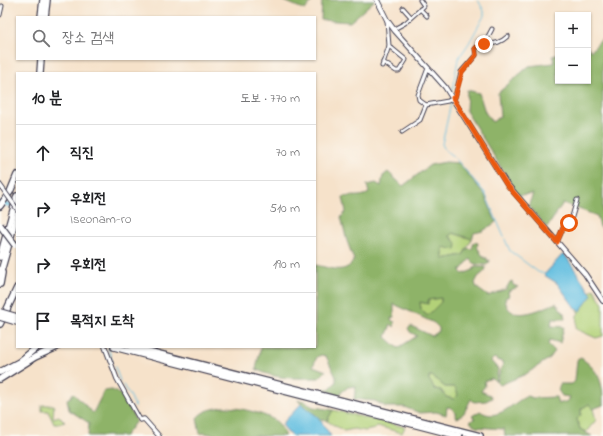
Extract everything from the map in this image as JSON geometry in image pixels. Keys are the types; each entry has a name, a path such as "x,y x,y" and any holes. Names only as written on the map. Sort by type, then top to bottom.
{"highway":[{"path":"41,16 43,0"},
{"path":"45,16 47,0"},
{"path":"36,72 37,60"},
{"path":"40,72 41,60"},
{"path":"0,206 16,177"},
{"path":"0,275 2,255 15,217 16,206"},
{"path":"0,284 2,255 15,217"},
{"path":"0,225 16,248"},
{"path":"0,324 16,290"},
{"path":"0,312 16,317"},
{"path":"0,317 16,322"},
{"path":"0,372 19,362 36,348"},
{"path":"0,379 35,357 55,348"},
{"path":"116,348 459,436"},
{"path":"136,348 480,436"},
{"path":"148,348 160,354"}],"main road":[{"path":"377,0 394,30 453,98 506,184 586,274 603,300"}],"street":[{"path":"388,32 394,30 424,6 420,0"},
{"path":"0,15 2,6"},
{"path":"403,8 411,17"},
{"path":"420,9 427,16"},
{"path":"387,20 389,46 382,64 399,71 406,58 389,46"},
{"path":"484,44 492,28"},
{"path":"428,68 418,95 419,100 426,105 448,101 455,97 462,72 476,55 475,48 484,44 492,45 501,43 508,36"},
{"path":"402,132 420,120 426,105"},
{"path":"0,185 7,192 16,207"},
{"path":"557,242 564,226 571,220 577,200"},
{"path":"105,348 117,379 142,419 159,436"}],"green space":[{"path":"282,0 313,0 305,10"},
{"path":"322,0 375,0 350,22 321,20"},
{"path":"601,40 603,40 603,227 600,227 597,216 563,203 547,228 528,206 533,194 518,195 466,111 467,90 479,93 485,112 492,122 500,117 498,93 529,66 554,63 553,56 555,55 555,84 591,84 591,51"},
{"path":"446,162 459,163 485,195 496,222 483,231 474,233 472,239 453,233 449,236 457,244 456,250 443,247 443,259 463,255 468,248 472,249 474,242 478,243 477,247 484,258 487,258 487,261 490,260 489,263 486,265 475,264 470,259 460,271 463,274 473,270 475,267 486,267 485,271 478,277 475,283 477,288 488,296 506,289 512,281 513,285 518,287 508,291 509,296 505,298 507,306 512,311 526,313 542,309 556,303 564,313 565,319 552,319 551,326 564,327 560,343 550,340 548,344 555,351 550,358 526,374 500,385 497,383 500,370 504,363 494,358 491,361 498,369 496,382 492,378 484,381 485,386 481,391 490,395 492,398 486,401 474,402 471,399 464,413 458,418 449,407 447,407 446,415 436,412 420,413 404,407 386,407 375,401 354,399 356,386 348,387 338,395 323,389 329,389 336,382 336,377 326,356 321,355 317,357 313,366 326,371 319,378 279,377 256,369 261,348 316,348 316,265 331,269 341,269 346,268 354,260 347,241 341,217 346,212 343,197 366,195 369,193 367,185 376,183 381,186 383,176 388,172 403,186 430,165","holes":["441,298 441,302 427,316 421,309 420,302 428,304 428,300","394,304 434,323 439,328 439,331 432,336 411,326 408,328 410,332 417,336 398,348 386,337 391,324 394,327 395,322 392,321 391,318 394,317","429,376 432,376 445,387 455,387 458,395 454,399 446,397 441,390 435,389 429,380"]},
{"path":"453,233 472,239 463,255 443,259 443,246 456,250 457,244 449,235"},
{"path":"594,289 603,304 603,336 596,338 576,329 577,315 579,313 576,309 580,311 592,295 590,292"},
{"path":"441,298 441,302 427,316 421,309 420,302 428,304 427,300"},
{"path":"581,358 597,373 600,379 602,391 603,405 593,409 589,404 581,409 581,415 577,419 580,429 592,436 505,436 504,429 476,427 470,422 475,418 472,416 480,411 492,415 504,411 527,396 533,398 556,397 558,404 568,401 570,397 562,396 558,390 560,384 572,384 575,381 577,360"},
{"path":"429,376 432,376 445,387 455,387 458,395 454,399 446,397 441,390 435,389 429,380"},
{"path":"112,390 123,396 136,421 125,436 88,436 89,423 69,410 67,399 71,397 73,393 93,413 104,391"},
{"path":"298,400 304,401 313,407 333,410 327,421 323,419 320,421 316,415 303,406"},
{"path":"589,403 593,409 596,420 586,432 580,429 577,419 581,415 581,409"},
{"path":"42,405 54,405 53,418 59,416 65,422 54,424 48,411 42,411"},
{"path":"222,407 242,409 259,413 273,419 281,427 285,436 222,436 204,433 200,434 197,418 199,415 212,409"},
{"path":"333,410 405,427 402,433 377,426 375,429 365,431 354,429 344,431 327,421"}],"water":[{"path":"562,255 565,255 592,295 580,311 576,309 557,283 544,275"},
{"path":"301,404 318,417 331,436 293,436 287,432 282,424"}],"waterway":[{"path":"452,93 458,59 484,16 484,11 478,0"},
{"path":"451,103 442,144 445,150 455,158 485,193 510,251 538,272 545,274"},
{"path":"0,203 10,205"},
{"path":"108,348 112,361"},
{"path":"115,367 120,381"},
{"path":"123,385 131,397 135,407"}],"route":[{"path":"484,44 475,48 476,55 462,72 458,80 455,97 453,98 506,184 557,242 564,226 569,223"}]}
